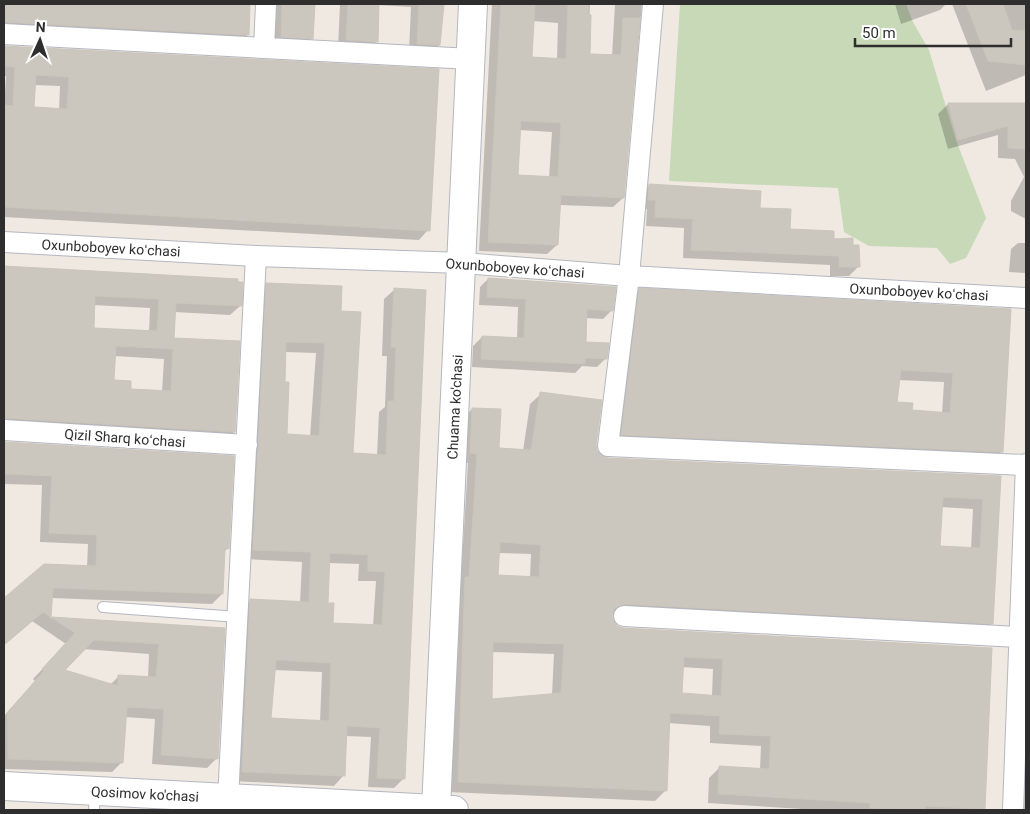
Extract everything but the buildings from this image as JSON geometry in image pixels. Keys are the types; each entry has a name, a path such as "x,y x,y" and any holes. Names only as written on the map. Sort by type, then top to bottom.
{"street":[{"path":"264,48 266,4"},
{"name":"Chuama ko'chasi","path":"442,810 473,4"},
{"path":"653,4 629,276 608,446 1026,464 1013,810"},
{"path":"4,34 471,59"},
{"name":"Oxunboboyev koʻchasi","path":"4,242 256,256 463,263 629,276 1026,298"},
{"path":"228,799 256,256"},
{"name":"Qizil Sharq koʻchasi","path":"4,430 247,445"},
{"path":"624,616 1018,638"},
{"name":"Qosimov ko'chasi","path":"4,786 95,801 228,799 442,810"}],"lane":[{"path":"103,607 238,617"}],"green space":[{"path":"680,4 906,4 913,22 929,50 956,140 986,218 966,258 950,264 937,248 869,246 844,232 838,188 669,181"}]}
